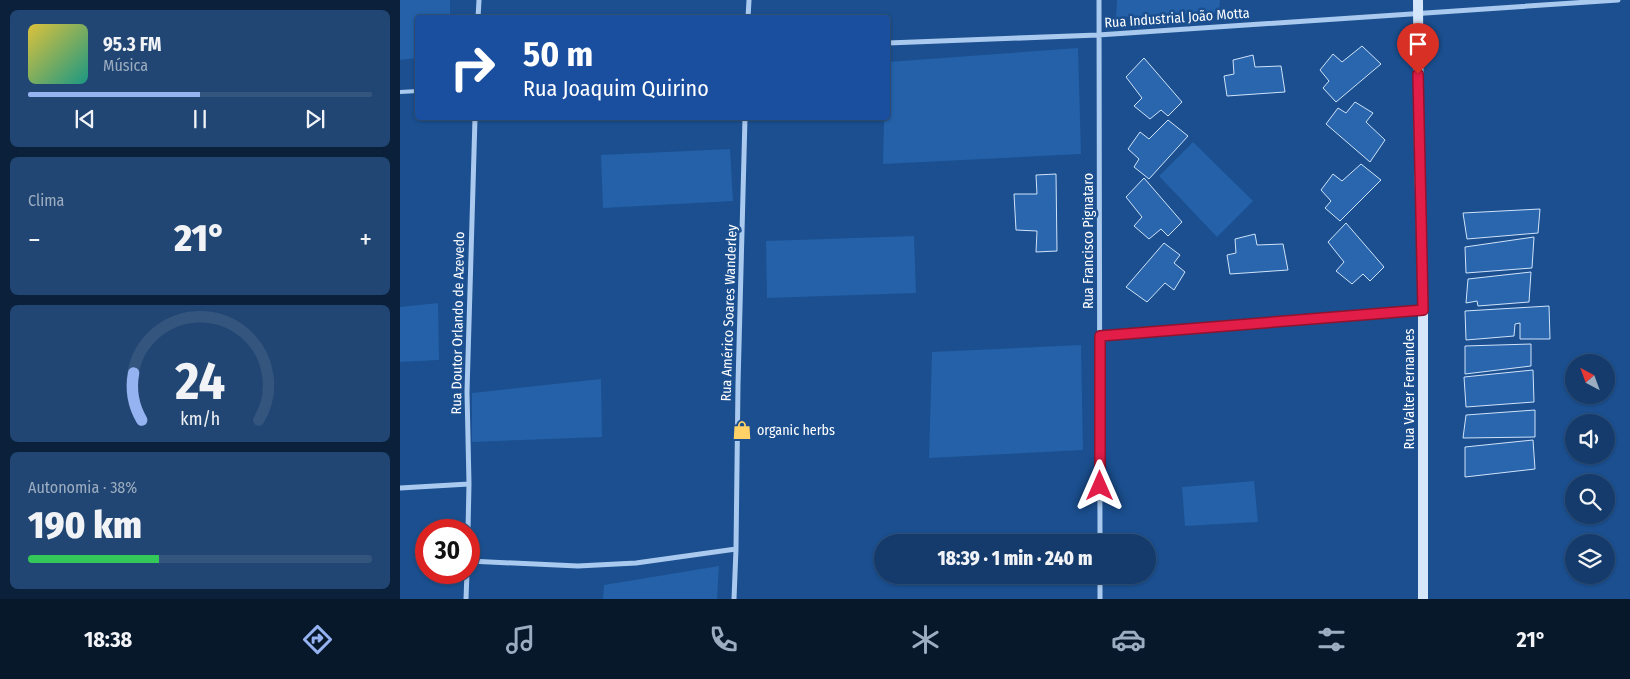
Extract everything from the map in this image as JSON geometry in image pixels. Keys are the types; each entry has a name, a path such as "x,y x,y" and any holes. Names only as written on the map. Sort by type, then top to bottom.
{"main road":[{"name":"Rua Valter Fernandes","path":"1418,0 1423,310 1423,599"}],"street":[{"path":"478,15 479,0"},
{"path":"748,15 749,0"},
{"name":"Rua Francisco Pignataro","path":"1099,0 1100,534"},
{"name":"Rua Industrial João Motta","path":"890,43 1098,35 1618,0"},
{"name":"Rua Doutor Orlando de Azevedo","path":"468,519 466,392 475,120"},
{"name":"Rua Américo Soares Wanderley","path":"734,599 746,120"},
{"path":"1100,336 1423,310"},
{"path":"400,488 469,484"},
{"path":"480,562 578,566 636,563 736,549"},
{"path":"466,599 467,584"},
{"path":"1100,584 1100,599"}],"lane":[{"path":"400,92 415,91"}],"shaded area":[{"path":"400,0 450,0 450,15 415,15 415,58 400,60"},
{"path":"1117,0 1220,0 1219,13 1116,17"},
{"path":"1078,48 1081,154 883,164 884,120 890,120 890,62"},
{"path":"1193,142 1253,201 1217,237 1159,176"},
{"path":"730,149 733,201 603,208 601,155"},
{"path":"914,236 916,293 767,298 766,241"},
{"path":"438,303 439,360 400,362 400,307"},
{"path":"1081,345 1083,450 929,458 932,352"},
{"path":"601,379 602,437 472,442 472,393"},
{"path":"1254,481 1258,522 1185,526 1182,487"},
{"path":"719,566 717,599 603,599 604,585"}],"building":[{"path":"1362,46 1381,64 1336,102 1323,88 1329,81 1320,70 1333,54 1342,62"},
{"path":"1253,55 1255,67 1281,66 1285,92 1227,96 1224,76 1234,74 1233,60"},
{"path":"1144,58 1182,102 1168,116 1161,110 1150,119 1134,106 1142,98 1126,77"},
{"path":"1355,102 1373,113 1366,122 1385,140 1370,162 1326,124 1338,108 1346,113"},
{"path":"1168,120 1188,136 1149,179 1134,167 1139,159 1128,149 1140,132 1149,139"},
{"path":"1361,164 1381,180 1340,221 1325,208 1331,201 1321,190 1333,174 1342,181"},
{"path":"1056,174 1057,251 1036,252 1037,231 1016,230 1014,194 1037,194 1036,175"},
{"path":"1144,178 1182,222 1168,236 1161,229 1149,239 1134,226 1142,217 1126,197"},
{"path":"1540,209 1538,233 1467,239 1463,213"},
{"path":"1346,223 1384,267 1370,281 1363,274 1352,284 1336,271 1344,262 1328,242"},
{"path":"1255,234 1257,245 1283,244 1288,270 1230,274 1227,255 1236,253 1235,239"},
{"path":"1534,237 1532,268 1466,273 1465,247"},
{"path":"1164,243 1180,255 1174,263 1185,272 1174,290 1165,283 1147,302 1126,287"},
{"path":"1531,272 1529,302 1478,306 1477,301 1466,303 1468,279"},
{"path":"1549,306 1550,339 1520,339 1520,323 1515,324 1514,336 1466,340 1465,311"},
{"path":"1531,344 1531,366 1465,374 1465,346"},
{"path":"1533,370 1534,402 1466,407 1464,377"},
{"path":"1535,410 1535,437 1463,438 1466,415"},
{"path":"1533,440 1535,469 1465,477 1465,447"}],"place":[{"name":"organic herbs","path":"742,430"}],"route":[{"path":"1100,486 1100,336 1423,310 1418,74"}]}
